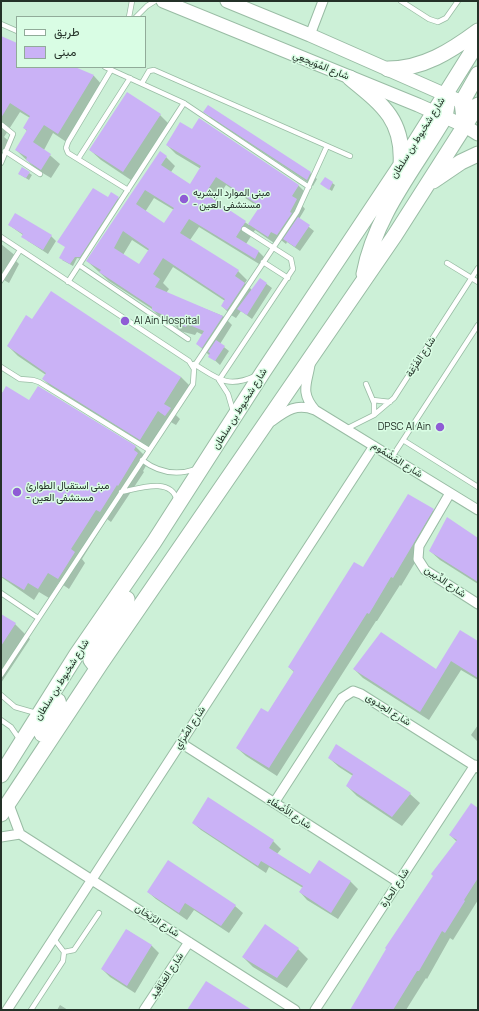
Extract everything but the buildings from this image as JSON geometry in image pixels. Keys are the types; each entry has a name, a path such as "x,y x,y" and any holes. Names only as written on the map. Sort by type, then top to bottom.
{"main road":[{"path":"388,69 407,68 434,59 478,31"},
{"name":"شارع شخبوط بن سلطان","path":"1,776 45,708 77,654 178,506 263,372 401,165 440,114 445,94 478,42"},
{"path":"465,126 462,102 478,74"},
{"path":"350,78 377,100 391,116 396,126 401,145 401,165"},
{"path":"3,805 395,235 477,108"},
{"path":"363,280 370,249 382,219 440,114"},
{"path":"424,188 446,172 478,154"},
{"path":"101,663 94,664 91,660 92,657 142,574 154,542"},
{"path":"3,805 57,711 59,705 58,701 54,699 45,708"}],"street":[{"name":"شارع المُوَيجعِي","path":"163,1 440,114 478,134"},
{"path":"227,1 310,35 477,108"},
{"path":"310,35 323,1"},
{"path":"310,357 309,370 304,386 308,399 315,410"},
{"name":"شارع المَشْمُوم","path":"264,425 291,408 302,407 315,410 478,510"},
{"name":"شارع الصِّرَاي","path":"7,1010 374,446"},
{"name":"شارع الدِّيين","path":"450,493 419,546 418,559 422,567 428,572 478,604"},
{"name":"شارع الجدوى","path":"274,803 342,698 353,691 361,694 476,766"},
{"name":"شارع الأَصْفَاء","path":"180,743 398,882"},
{"name":"شارع الحارة","path":"315,1010 398,882 476,766"},
{"path":"1,837 20,834 3,805"},
{"name":"شارع الرَّيْحَان","path":"20,834 295,1010"},
{"name":"شارع العَنَاقِيد","path":"145,1010 189,942"}],"lane":[{"path":"130,16 132,1"},
{"path":"137,16 147,6 155,1"},
{"path":"401,1 429,19 438,22 446,18 458,1"},
{"path":"1,24 16,31"},
{"path":"128,190 68,153 67,145 110,68 184,102 309,187"},
{"path":"142,82 149,71 154,70 350,156"},
{"path":"78,159 130,78"},
{"path":"68,282 184,102"},
{"path":"1,163 12,134 2,125"},
{"path":"195,365 297,212 327,146"},
{"path":"5,151 40,174"},
{"path":"219,380 293,269 293,262 273,247 244,229"},
{"path":"1,237 219,380 240,382 263,372"},
{"path":"1,280 20,250"},
{"path":"263,262 288,278"},
{"path":"447,263 478,282"},
{"path":"79,265 188,339"},
{"name":"شارع الفَزْعَة","path":"346,429 374,415 390,402 399,391 478,268"},
{"path":"392,457 478,325"},
{"path":"1,675 192,384 194,369 189,361"},
{"path":"1,367 20,379 39,382 149,450"},
{"path":"219,380 231,402 234,418"},
{"path":"366,384 373,400 374,415"},
{"path":"373,400 390,402"},
{"path":"404,440 478,487"},
{"path":"142,460 156,469 172,473 189,471 205,465"},
{"path":"121,492 164,486 174,494 178,506"},
{"path":"1,593 38,618"},
{"path":"1,695 15,708 29,712 45,708"},
{"path":"1,720 16,732 21,744"},
{"path":"64,952 74,950 99,913"},
{"path":"31,1010 63,961 64,952 54,938"}],"place":[{"name":"مبنى الموارد البشريه - مستشفى العين","path":"184,199"},
{"name":"Al Ain Hospital","path":"125,321"},
{"name":"DPSC Al Ain","path":"440,427"},
{"name":"مبنى استقبال الطوارئ - مستشفى العين","path":"17,492"}]}
